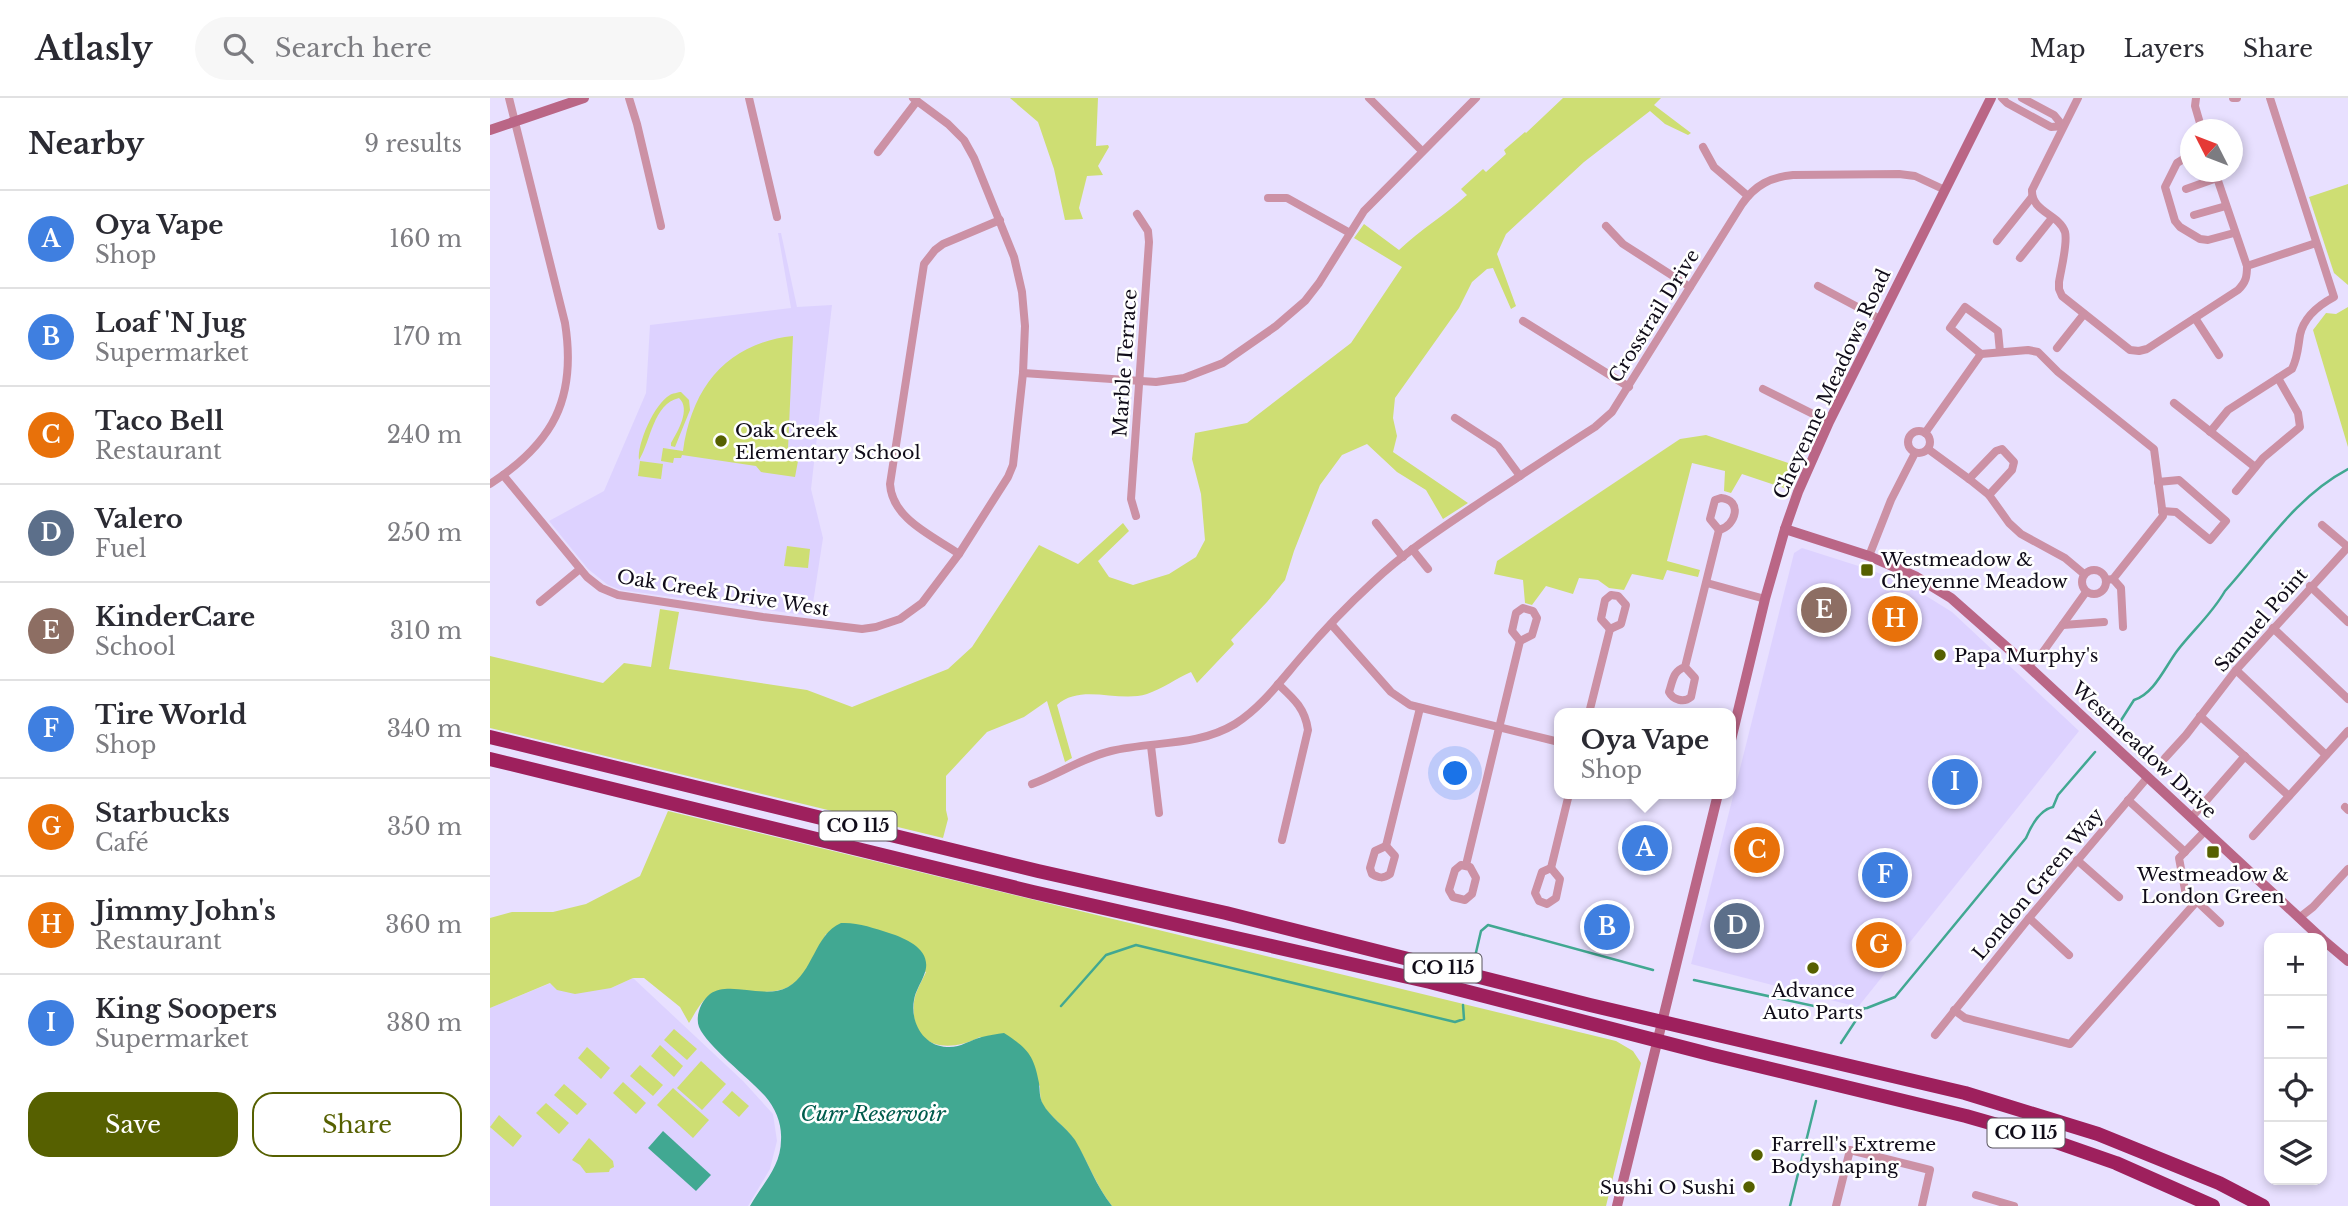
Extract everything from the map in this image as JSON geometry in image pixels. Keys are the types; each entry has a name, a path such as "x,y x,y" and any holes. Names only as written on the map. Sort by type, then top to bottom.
{"highway":[{"name":"CO 115","path":"490,737 1965,1093 2055,1119 2153,1154 2263,1206"},
{"name":"CO 115","path":"490,760 1033,892 1430,982 1966,1116 2050,1140 2116,1163 2213,1206"}],"street":[{"path":"490,484 537,447 556,416 568,375 569,355 565,323 509,98"},
{"path":"490,130 584,98"},
{"path":"629,98 661,226"},
{"path":"748,98 777,217"},
{"path":"1369,98 1422,151"},
{"path":"1023,373 1169,381 1198,374 1223,363 1259,339 1305,301 1364,211 1476,98"},
{"name":"Cheyenne Meadows Road","path":"1736,719 1765,598 1785,529 1810,461 1991,98"},
{"path":"2002,98 2050,127 2063,127"},
{"path":"2078,98 2032,190 2032,197 2038,206 2063,227 2066,235 2059,289 2062,296 2122,346 2139,351 2238,290 2247,276 2218,182"},
{"path":"2196,98 2199,119"},
{"path":"2210,432 2228,410 2292,369 2297,360 2300,333 2307,320 2318,305 2334,297 2270,98"},
{"path":"878,152 915,100"},
{"name":"Oak Creek Drive West","path":"503,475 580,569 601,588 626,598 862,629 888,624 912,612 931,593 959,554 1013,465 1025,326 1023,299 1014,257 974,158 964,140 948,124 915,100"},
{"path":"2026,113 2026,100 2054,115 2063,127"},
{"path":"1703,147 1714,167 1748,196"},
{"path":"2180,161 2165,187 2175,221 2200,239 2208,240 2234,233"},
{"name":"Crosstrail Drive","path":"1032,784 1102,753 1197,739 1225,729 1244,716 1278,684 1331,624 1403,556 1604,420 1619,404 1748,196 1769,180 1793,175 1907,174 1945,190"},
{"path":"2186,188 2200,182"},
{"path":"1997,241 2032,197"},
{"path":"1268,198 1287,198 1350,233"},
{"path":"2194,215 2226,206"},
{"name":"Marble Terrace","path":"1136,516 1131,499 1149,242 1148,231 1137,214"},
{"path":"2020,258 2052,218"},
{"path":"959,554 902,514 893,501 890,484 924,264 943,244 1000,220"},
{"path":"1606,226 1623,244 1690,287"},
{"path":"2246,266 2316,243"},
{"path":"1818,286 1880,319"},
{"path":"2000,352 1998,331 1965,307 1950,328 1981,354 2028,350 2038,352 2058,372 2154,449 2163,516 2110,580 2100,593 2086,592 2081,583 2084,574 2089,570 2097,570 2110,580 2122,588 2123,627"},
{"path":"2057,348 2084,314"},
{"path":"2195,318 2219,355"},
{"path":"1523,321 1629,387"},
{"path":"1925,433 1981,354"},
{"path":"2236,491 2255,467 2300,427 2298,412 2278,378"},
{"path":"1763,389 1829,422"},
{"path":"2174,403 2255,467"},
{"path":"1455,418 1497,446 1520,476"},
{"path":"1918,431 1925,433 1930,439 1928,449 1915,453 1908,445 1909,437 1918,431"},
{"path":"1928,449 1989,495 2009,523 2021,534 2064,558 2084,574"},
{"path":"1969,479 1996,451 2002,450 2012,458 2012,470 1989,495"},
{"path":"1869,556 1891,500 1915,453"},
{"path":"2158,482 2179,480 2227,521 2210,540 2176,512 2162,511"},
{"path":"1376,523 1403,556"},
{"name":"Samuel Point","path":"2165,758 2236,670 2348,547 2322,525"},
{"name":"Westmeadow Drive","path":"1785,529 1869,556 1935,587 1965,609 2315,933"},
{"path":"1685,667 1718,530"},
{"path":"1412,549 1428,569"},
{"path":"540,602 580,569"},
{"path":"1707,583 1765,598"},
{"path":"2310,586 2348,622"},
{"path":"2028,666 2040,656 2086,592"},
{"path":"2063,625 2104,622"},
{"path":"1331,624 1391,692 1410,705 1554,741"},
{"path":"2273,628 2348,699"},
{"path":"1590,708 1610,629"},
{"path":"1466,865 1520,641"},
{"path":"2236,670 2326,755"},
{"path":"1278,684 1298,703 1306,717 1308,730 1282,840"},
{"path":"1386,846 1420,708"},
{"path":"2200,716 2289,796"},
{"path":"2253,836 2348,731"},
{"path":"1151,746 1159,813"},
{"path":"2191,818 2245,757"},
{"name":"London Green Way","path":"1935,1035 2147,778"},
{"path":"1551,868 1568,799"},
{"path":"1618,1206 1717,799"},
{"path":"2128,800 2185,852"},
{"path":"2205,831 2179,858 2185,890 2220,923"},
{"path":"2077,860 2119,897"},
{"path":"2299,918 2347,873"},
{"path":"1954,1010 1965,1018 2070,1044 2197,901"},
{"path":"2029,918 2069,955"},
{"name":"Westmeadow Drive","path":"2327,944 2348,961"},
{"path":"1836,1206 1850,1150 1930,1170 1923,1206"},
{"path":"1976,1195 2014,1206"}],"shaded area":[{"path":"1010,98 1098,98 1096,146 1109,147 1098,166 1103,175 1087,176 1079,208 1083,219 1065,220 1054,169 1038,122"},
{"path":"1563,98 1661,98 1654,105 1691,133 1688,135 1665,124 1650,111 1584,162 1506,234 1497,254 1516,306 1511,309 1493,268 1487,269 1472,282 1459,308 1395,398 1393,418 1397,436 1393,452 1468,503 1443,519 1426,490 1397,472 1367,444 1342,455 1320,485 1285,580 1231,640 1234,644 1197,683 1191,672 1147,694 1088,694 1067,699 1057,705 1072,758 1065,762 1047,701 1024,717 987,732 946,776 948,819 943,838 490,728 490,656 603,683 624,663 651,667 660,609 679,612 669,669 807,690 852,707 948,669 972,647 1039,545 1078,564 1123,523 1129,531 1098,561 1109,577 1133,585 1169,574 1196,557 1205,540 1201,494 1192,459 1195,433 1247,423 1351,343 1402,267 1354,238 1364,224 1399,250 1467,195 1461,189 1483,169 1486,172 1506,154 1504,150"},
{"path":"2348,184 2348,285 2334,273 2309,197"},
{"name":"Oak Creek Elementary School","path":"778,233 781,233 797,307 832,305 811,489 823,538 811,616 621,590 608,585 588,569 549,521 604,491 646,393 650,325 791,308"},
{"path":"2348,307 2348,447 2313,330 2326,313 2336,314"},
{"path":"793,336 788,449 776,458 798,461 795,477 761,472 756,466 682,455 681,458 674,458 673,463 661,461 663,448 683,451 695,407 704,388 717,372 749,348 770,340"},
{"path":"681,392 689,400 690,410 675,447 671,446 671,443 684,414 679,398 670,402 658,415 639,460 641,444 653,415 664,400"},
{"path":"1706,435 1797,466 1787,489 1742,474 1731,493 1724,491 1725,471 1692,463 1667,561 1700,570 1698,577 1667,570 1663,580 1632,574 1624,590 1609,588 1598,580 1579,578 1573,594 1546,586 1532,605 1525,603 1523,580 1494,574 1497,561 1680,439"},
{"path":"640,461 663,464 661,479 638,476"},
{"path":"787,546 810,549 808,568 784,566"},
{"path":"1802,548 1871,570 1910,586 1952,612 2079,731 1858,1007 1691,964 1732,799 1736,799 1736,784 1794,553"},
{"path":"668,811 1616,1041 1633,1051 1641,1063 1606,1206 1112,1206 1074,1140 1044,1107 1040,1086 980,1037 943,1046 924,1038 914,1017 914,1002 926,972 826,934 806,971 787,988 765,992 719,993 705,999 689,1023 680,1007 644,978 633,978 611,988 575,994 557,990 550,983 490,1008 490,918 512,912 553,912 586,904 640,876"},
{"path":"633,978 743,1081 773,1114 777,1141 770,1169 748,1206 490,1206 490,1008 551,983 611,988"},
{"path":"674,1029 697,1049 687,1060 664,1040"},
{"path":"660,1045 683,1066 674,1077 651,1056"},
{"path":"587,1047 610,1068 601,1079 578,1058"},
{"path":"701,1061 726,1084 702,1110 677,1088"},
{"path":"640,1065 663,1085 653,1096 630,1076"},
{"path":"623,1082 646,1103 636,1114 613,1093"},
{"path":"564,1084 587,1104 577,1115 554,1095"},
{"path":"673,1088 709,1120 693,1138 657,1105"},
{"path":"732,1091 749,1106 739,1117 722,1102"},
{"path":"546,1103 569,1123 559,1134 536,1113"},
{"path":"499,1115 522,1136 513,1147 490,1127"},
{"path":"589,1138 613,1161 614,1167 609,1172 586,1173 572,1160"}],"water":[{"name":"Curr Reservoir","path":"841,923 853,923 896,936 911,943 922,953 926,967 913,1008 916,1024 931,1042 952,1047 1004,1033 1024,1048 1035,1065 1043,1104 1075,1140 1112,1206 750,1206 778,1159 781,1140 779,1122 765,1096 719,1053 704,1035 698,1023 700,1009 707,997 718,990 768,992 788,987 803,972 825,936"},
{"path":"663,1131 711,1175 696,1191 648,1148"}],"waterway":[{"path":"2118,725 2134,700 2153,686 2177,651 2281,524 2312,494 2348,469"},
{"path":"1694,980 1837,1011 1867,1008 1895,997 2026,838 2036,819 2053,807 2058,795 2095,752"},
{"path":"1474,961 1481,931 1488,925 1653,970"},
{"path":"1061,1006 1106,955 1136,945 1455,1022 1464,1019 1463,1005"},
{"path":"1841,1043 1864,1008"},
{"path":"1790,1206 1816,1101"}],"place":[{"name":"Oak Creek Elementary School","path":"721,441"},
{"name":"Westmeadow & Cheyenne Meadow","path":"1867,570"},
{"name":"KinderCare","path":"1824,610"},
{"name":"Jimmy John's","path":"1895,619"},
{"name":"Papa Murphy's","path":"1940,655"},
{"name":"King Soopers","path":"1955,782"},
{"name":"Oya Vape","path":"1645,848"},
{"name":"Taco Bell","path":"1757,850"},
{"name":"Westmeadow & London Green","path":"2213,852"},
{"name":"Tire World","path":"1885,875"},
{"name":"Valero","path":"1737,926"},
{"name":"Loaf 'N Jug","path":"1607,927"},
{"name":"Starbucks","path":"1879,945"},
{"name":"Advance Auto Parts","path":"1813,968"},
{"name":"Farrell's Extreme Bodyshaping","path":"1757,1155"},
{"name":"Sushi O Sushi","path":"1749,1187"}]}
